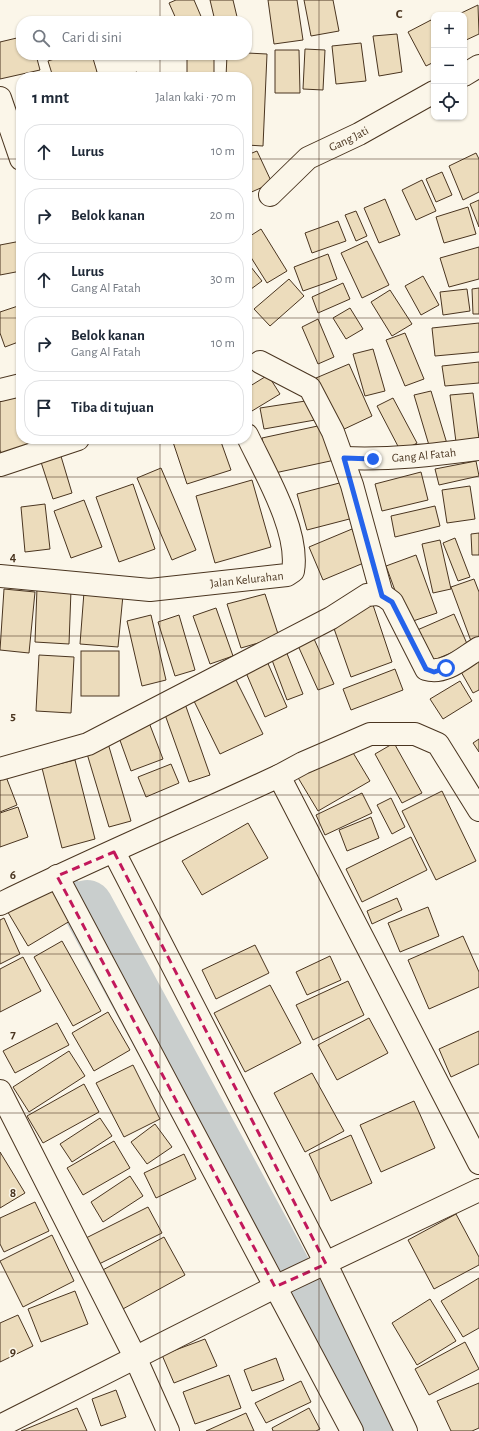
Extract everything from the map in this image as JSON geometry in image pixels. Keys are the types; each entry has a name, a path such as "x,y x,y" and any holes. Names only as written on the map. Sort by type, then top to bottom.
{"street":[{"path":"467,73 479,66"},
{"name":"Gang Jati","path":"270,195 308,158 359,134 431,94"},
{"path":"0,98 16,144"},
{"path":"260,362 310,388 333,432 344,458 382,596"},
{"path":"0,390 16,387"},
{"path":"0,465 63,444"},
{"name":"Jalan Kelurahan","path":"0,576 150,590 287,575 292,571 294,549 283,511 251,444"},
{"name":"Gang Al Fatah","path":"344,458 373,459 417,457 479,449"},
{"path":"0,769 88,744 331,618 367,594 382,596 392,602 426,669 434,672 446,668 479,648"},
{"path":"0,904 57,876 114,852 304,763 370,734 415,734 438,744 479,810"},
{"path":"279,776 479,1163"},
{"path":"114,852 319,1267 406,1431"},
{"path":"57,876 281,1284 352,1431"},
{"path":"0,1091 135,1357 168,1431"},
{"path":"0,1426 281,1284 479,1190"}],"highlighted area":[{"path":"114,852 326,1264 275,1287 57,876"}],"building":[{"path":"176,0 194,0 201,16 175,16 169,3"},
{"path":"210,0 233,0 237,16 214,16"},
{"path":"268,0 297,0 303,40 274,44"},
{"path":"304,0 333,0 339,31 311,36"},
{"path":"478,5 479,34 467,40 467,12 463,12"},
{"path":"431,20 431,64 426,66 408,32"},
{"path":"397,34 402,72 379,76 373,36"},
{"path":"16,38 16,60 37,60 40,70 31,72 16,72 16,75 0,79 0,42"},
{"path":"361,43 366,81 336,84 332,46"},
{"path":"305,49 325,50 323,90 303,89"},
{"path":"275,50 299,50 300,93 275,93"},
{"path":"252,53 267,54 263,146 252,145 252,72 226,72 227,60 252,60"},
{"path":"93,60 97,72 51,72 48,61"},
{"path":"187,60 214,60 214,72 187,72"},
{"path":"16,109 16,130 9,111"},
{"path":"257,151 272,183 252,192 252,153"},
{"path":"476,153 479,159 479,192 463,200 449,166"},
{"path":"442,172 452,195 436,202 426,179"},
{"path":"422,180 436,211 416,220 402,190"},
{"path":"385,199 400,235 379,243 364,208"},
{"path":"479,200 479,227 470,204"},
{"path":"468,207 476,234 444,243 436,217"},
{"path":"356,211 367,236 356,241 345,215"},
{"path":"338,221 346,241 312,253 305,233"},
{"path":"261,229 287,271 267,283 252,259 252,235"},
{"path":"367,241 389,285 362,298 341,253"},
{"path":"16,242 16,272 0,275 0,245"},
{"path":"479,247 479,279 449,287 440,258"},
{"path":"328,254 337,279 303,291 294,267"},
{"path":"252,268 262,281 252,288"},
{"path":"423,276 439,305 421,315 405,286"},
{"path":"289,279 304,296 270,326 254,309"},
{"path":"343,283 350,299 318,313 312,297"},
{"path":"479,288 479,314 473,314 472,289"},
{"path":"467,289 470,311 443,315 440,292"},
{"path":"390,290 412,324 392,336 371,302"},
{"path":"16,307 16,343 5,347 0,333 0,312"},
{"path":"350,308 363,329 346,339 333,318"},
{"path":"318,319 334,357 318,364 302,327"},
{"path":"479,323 479,352 435,356 432,328"},
{"path":"405,333 424,379 405,386 386,340"},
{"path":"373,349 385,391 365,396 353,354"},
{"path":"479,362 479,383 445,386 442,366"},
{"path":"349,364 372,416 340,431 316,378"},
{"path":"268,375 280,394 252,411 252,385"},
{"path":"431,391 448,447 431,452 414,395"},
{"path":"473,393 479,439 456,442 450,395"},
{"path":"16,394 16,444 39,444 3,457 0,450 0,400"},
{"path":"393,398 417,443 401,452 377,406"},
{"path":"312,400 315,420 264,429 260,408"},
{"path":"327,424 335,460 270,474 262,438"},
{"path":"174,444 222,444 231,470 187,484"},
{"path":"60,453 72,493 53,499 40,459"},
{"path":"476,461 479,476 439,485 435,469"},
{"path":"161,468 196,550 172,560 137,478"},
{"path":"421,472 428,500 382,511 375,484"},
{"path":"252,480 271,547 215,563 196,496"},
{"path":"351,480 361,516 307,530 297,494"},
{"path":"133,484 155,549 119,562 96,497"},
{"path":"470,486 475,519 447,523 442,490"},
{"path":"84,500 102,547 71,558 54,511"},
{"path":"45,504 50,549 25,552 21,507"},
{"path":"435,506 440,526 395,537 391,516"},
{"path":"352,529 366,562 323,580 309,547"},
{"path":"479,533 479,555 472,555 471,534"},
{"path":"455,538 470,577 458,581 443,543"},
{"path":"440,540 451,589 433,593 422,544"},
{"path":"416,555 437,613 407,623 386,566"},
{"path":"474,579 479,592 479,638 471,641 451,587"},
{"path":"37,588 71,590 69,644 35,642"},
{"path":"4,589 35,592 29,653 0,650"},
{"path":"84,592 123,595 118,647 80,644"},
{"path":"265,594 279,637 241,648 227,604"},
{"path":"373,605 392,662 351,677 331,620"},
{"path":"216,608 233,656 210,664 193,616"},
{"path":"454,614 468,646 429,662 415,631"},
{"path":"151,615 166,680 142,686 127,621"},
{"path":"179,615 195,670 175,676 158,622"},
{"path":"311,632 334,684 318,690 295,639"},
{"path":"284,646 303,694 287,700 269,652"},
{"path":"81,651 119,651 119,696 81,696"},
{"path":"39,655 74,657 71,713 36,711"},
{"path":"266,659 287,707 265,717 244,668"},
{"path":"479,659 479,690 473,693 460,670"},
{"path":"395,669 403,690 351,710 343,689"},
{"path":"235,678 263,734 220,754 193,699"},
{"path":"460,681 472,701 443,719 430,699"},
{"path":"184,701 210,775 189,782 163,709"},
{"path":"148,720 163,759 131,771 117,732"},
{"path":"479,739 479,752 473,743"},
{"path":"107,740 131,821 109,827 85,747"},
{"path":"394,743 422,793 402,803 375,754"},
{"path":"349,746 370,781 318,811 297,776"},
{"path":"75,760 95,839 62,848 42,768"},
{"path":"171,764 179,783 146,797 138,777"},
{"path":"3,769 17,805 0,812 0,770"},
{"path":"442,791 476,861 436,880 402,811"},
{"path":"362,793 372,813 325,835 316,815"},
{"path":"391,798 405,827 392,834 377,805"},
{"path":"18,807 28,837 0,847 0,813"},
{"path":"371,817 379,838 347,851 339,830"},
{"path":"248,823 268,858 202,895 182,861"},
{"path":"411,837 427,870 362,902 346,869"},
{"path":"49,885 70,921 28,946 6,909"},
{"path":"397,898 402,910 372,924 367,911"},
{"path":"428,907 439,936 400,952 388,923"},
{"path":"4,918 20,954 0,964 0,920"},
{"path":"463,936 479,972 479,987 429,1009 408,960"},
{"path":"62,941 101,1011 73,1026 34,957"},
{"path":"255,945 269,973 216,999 202,970"},
{"path":"330,956 341,980 307,995 296,972"},
{"path":"23,957 41,991 0,1012 0,969"},
{"path":"348,981 364,1015 313,1040 296,1005"},
{"path":"270,985 301,1043 245,1072 214,1013"},
{"path":"108,1012 130,1050 94,1071 72,1033"},
{"path":"369,1018 388,1053 337,1080 318,1045"},
{"path":"57,1023 69,1045 15,1073 3,1051"},
{"path":"479,1031 479,1064 451,1077 439,1049"},
{"path":"69,1051 85,1076 29,1112 13,1087"},
{"path":"133,1065 160,1119 124,1137 96,1083"},
{"path":"312,1073 344,1131 305,1152 274,1093"},
{"path":"84,1084 99,1112 43,1143 27,1116"},
{"path":"414,1101 435,1148 381,1172 360,1125"},
{"path":"100,1118 112,1136 72,1162 60,1144"},
{"path":"155,1124 172,1147 147,1164 131,1142"},
{"path":"351,1135 372,1183 331,1201 309,1154"},
{"path":"114,1141 130,1168 83,1195 67,1168"},
{"path":"0,1152 25,1193 0,1208"},
{"path":"184,1154 196,1179 156,1198 144,1173"},
{"path":"130,1176 143,1196 103,1222 91,1202"},
{"path":"35,1202 49,1231 4,1252 0,1244 0,1218"},
{"path":"148,1207 162,1233 97,1265 84,1239"},
{"path":"456,1214 479,1257 479,1265 434,1289 408,1240"},
{"path":"52,1235 74,1281 23,1307 0,1261"},
{"path":"164,1237 185,1275 121,1310 99,1272"},
{"path":"479,1278 479,1328 463,1337 441,1301"},
{"path":"75,1291 88,1324 41,1342 28,1309"},
{"path":"430,1299 456,1341 417,1365 392,1323"},
{"path":"18,1315 33,1346 0,1362 0,1323"},
{"path":"205,1339 217,1366 174,1383 162,1355"},
{"path":"465,1342 479,1369 429,1395 415,1369"},
{"path":"276,1358 284,1380 252,1391 244,1370"},
{"path":"229,1375 241,1408 195,1424 183,1392"},
{"path":"301,1381 311,1402 266,1423 255,1403"},
{"path":"479,1383 479,1428 472,1431 451,1431 437,1401"},
{"path":"116,1390 126,1417 101,1426 92,1399"},
{"path":"77,1408 87,1431 21,1431"},
{"path":"309,1408 320,1429 316,1431 273,1431 272,1428"},
{"path":"246,1413 254,1431 206,1431"}],"waterway":[{"path":"65,875 69,874 87,906"},
{"path":"87,906 373,1431"}],"route":[{"path":"373,459 344,458 382,596 392,602 426,669 434,672 446,668"}]}
